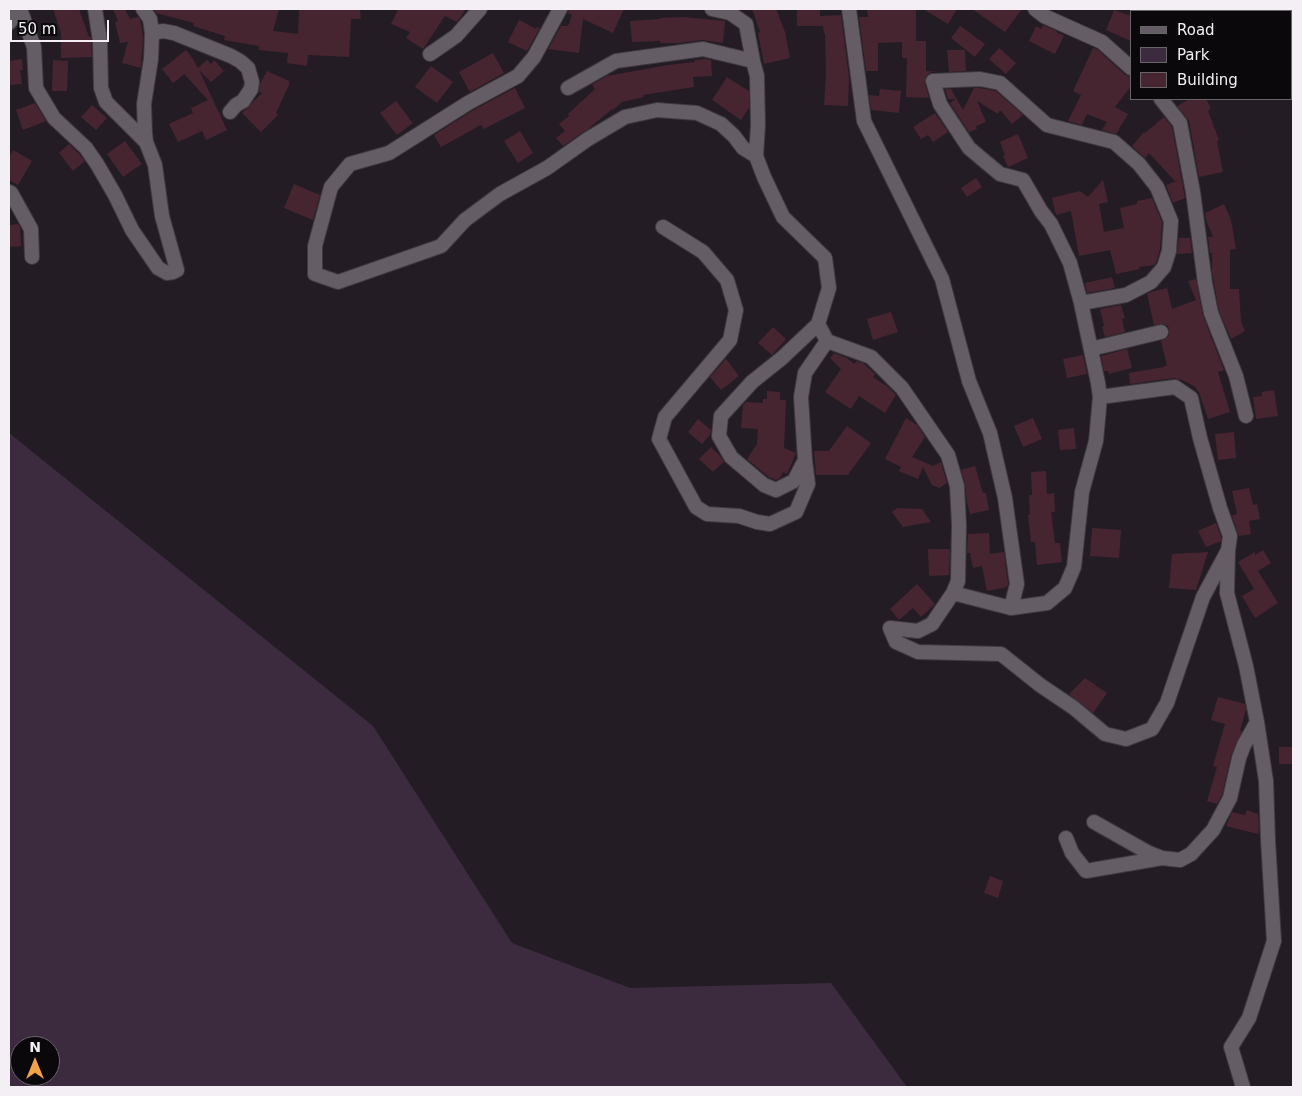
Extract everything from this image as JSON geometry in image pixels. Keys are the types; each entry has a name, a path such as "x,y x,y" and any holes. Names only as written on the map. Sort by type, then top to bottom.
{"street":[{"path":"20,9 34,47 36,88 54,118 86,148 97,164 132,230 158,268 167,272 173,272 177,270 162,216 155,165 144,133 144,104 151,59 152,33 150,18 144,9"},
{"path":"9,23 20,9"},
{"path":"95,9 100,41 101,88 106,102 146,142"},
{"path":"430,54 456,36 480,9"},
{"path":"560,9 534,57 518,76 468,103 389,153 350,164 331,187 315,246 315,274 338,282 441,246 465,220 500,194 547,168 588,139 625,117 657,110 697,113 721,124 743,148 756,156"},
{"path":"712,9 730,13 746,24 757,76 758,125 756,156 783,217 825,258 829,288 818,324 782,358 752,382 721,416 719,436 731,457 764,485 776,490 794,480 805,460"},
{"path":"849,9 864,121 942,279 969,381 990,434 1005,498 1018,584 1011,608"},
{"path":"1035,9 1044,16 1102,42 1130,67"},
{"path":"152,33 163,31 174,33 231,56 248,68 252,82 251,89 243,101 236,104 230,112"},
{"path":"568,88 616,60 702,49 753,60"},
{"path":"953,593 1011,608 1047,604 1065,588 1074,567 1082,492 1096,441 1100,396 1081,303 1070,263 1051,224 1024,180 1000,174 969,148 940,104 933,81 980,79 1000,83 1047,125 1114,142 1139,164 1157,187 1171,221 1169,251 1164,267 1151,282 1126,295 1081,303"},
{"path":"1162,100 1180,123 1193,192 1210,313 1236,376 1246,416"},
{"path":"9,192 32,229 32,256"},
{"path":"663,227 709,258 727,280 736,310 730,340 665,417 659,438 696,507 708,514 740,516 770,524 796,512 808,484 800,397 805,373 827,341"},
{"path":"818,324 827,341 871,357 902,388 948,455 957,486 958,581 953,593 932,624 918,631 890,628 896,642 918,652 1001,654 1040,685 1074,708 1104,734 1126,739 1152,730 1167,702 1204,597 1228,551"},
{"path":"1091,349 1161,332"},
{"path":"1100,396 1175,387 1191,398 1202,447 1230,536 1228,593 1246,666 1266,781 1274,941 1249,1018 1231,1047 1243,1087"},
{"path":"1094,822 1149,854 1180,860 1191,854 1213,830 1230,798 1239,758 1257,722"},
{"path":"1066,838 1072,853 1086,871 1162,858"}],"green space":[{"path":"9,433 373,726 512,943 630,988 831,983 907,1087 9,1087"}],"building":[{"path":"53,9 79,9 89,37 91,37 92,57 61,58 61,33"},
{"path":"113,9 125,9 130,19 138,17 140,19 143,36 141,68 122,63 128,42 120,43 115,22 118,21"},
{"path":"154,9 279,9 273,31 298,34 299,9 360,9 361,19 351,19 349,57 308,55 307,66 287,63 288,53 259,50 259,46 224,40 225,36 193,26 194,23 156,13"},
{"path":"398,9 466,9 457,22 445,16 423,49 406,38 410,32 391,24"},
{"path":"569,9 624,9 613,33 583,19 579,53 548,49 561,26 568,26 572,15 568,13"},
{"path":"752,9 776,9 785,32 790,58 764,64 758,33 760,32"},
{"path":"797,9 820,9 820,16 841,15 849,78 848,106 824,105 826,74 825,33 823,26 797,26"},
{"path":"867,9 916,9 916,41 926,41 926,71 942,72 932,72 925,78 929,98 906,97 907,58 902,58 902,42 878,43 878,71 866,71 859,17 868,17"},
{"path":"923,9 957,9 948,24"},
{"path":"972,9 1022,9 1005,32"},
{"path":"1114,10 1130,16 1130,41 1106,30"},
{"path":"683,17 725,21 723,43 702,40 679,43 660,43 660,41 632,42 630,21"},
{"path":"519,20 536,29 537,27 540,28 527,51 508,42"},
{"path":"1043,25 1064,36 1055,54 1029,41 1036,26 1041,29"},
{"path":"960,26 985,44 975,57 951,38"},
{"path":"999,48 1016,63 1006,74 989,59"},
{"path":"1093,48 1097,49 1125,75 1130,77 1130,87 1115,107 1128,114 1116,134 1102,130 1107,122 1087,114 1082,125 1068,121 1081,95 1073,91"},
{"path":"186,50 198,68 207,60 211,64 214,60 224,71 211,82 199,70 227,130 206,140 202,131 178,142 169,124 193,113 191,108 208,100 184,74 173,83 162,69"},
{"path":"947,50 965,50 966,71 949,72"},
{"path":"493,53 504,73 470,92 459,72"},
{"path":"22,59 23,70 20,70 22,84 10,85 9,61"},
{"path":"705,59 711,60 712,76 693,77 694,87 643,95 644,97 622,102 563,146 556,138 565,131 559,124 595,89 592,85 607,76"},
{"path":"53,60 68,61 67,91 52,91"},
{"path":"431,66 453,82 437,103 415,87"},
{"path":"267,71 289,81 289,85 276,113 278,115 261,132 242,113 262,93 259,92 260,84"},
{"path":"727,77 749,91 749,108 741,120 712,100"},
{"path":"515,88 525,108 484,129 481,125 441,147 434,135 472,111"},
{"path":"974,88 996,91 1023,115 1012,124 1000,110 998,114 977,101 986,122 976,126 977,129 969,132 950,103 956,99 948,99 945,89 951,89 963,110"},
{"path":"880,89 901,91 899,113 871,110 869,95 879,96"},
{"path":"1188,100 1207,100 1211,108 1208,111 1219,140 1217,141 1223,172 1199,177 1189,121 1177,106"},
{"path":"396,101 413,123 397,135 380,113"},
{"path":"35,103 46,121 23,130 16,110"},
{"path":"92,105 107,118 96,130 81,117"},
{"path":"935,113 948,132 933,142 928,135 921,139 913,127"},
{"path":"1164,117 1172,127 1185,198 1173,203 1166,185 1179,180 1175,181 1149,153 1145,158 1132,146 1144,132"},
{"path":"520,131 533,153 518,163 504,141"},
{"path":"1018,134 1028,158 1008,167 1000,142"},
{"path":"125,141 142,164 123,177 107,154"},
{"path":"69,144 85,161 73,171 59,153"},
{"path":"13,150 32,161 18,185 9,180 9,158"},
{"path":"976,178 982,187 967,197 961,188"},
{"path":"1103,180 1108,202 1099,204 1104,232 1124,228 1120,208 1137,204 1137,201 1152,198 1162,222 1160,249 1154,265 1139,267 1140,269 1116,274 1110,250 1079,256 1071,211 1056,215 1052,198 1080,191 1088,197"},
{"path":"294,184 320,195 313,220 284,208"},
{"path":"1224,204 1231,220 1236,249 1230,250 1230,289 1239,289 1241,322 1245,331 1231,339 1219,311 1212,272 1212,253 1210,253 1208,237 1213,237 1205,213"},
{"path":"18,224 20,227 21,246 9,247 9,225"},
{"path":"1179,238 1190,238 1192,253 1177,254"},
{"path":"1112,277 1115,288 1087,293 1085,283"},
{"path":"1196,279 1203,316 1224,370 1218,372 1230,412 1208,419 1199,392 1194,386 1174,378 1130,384 1129,373 1167,366 1161,341 1167,338 1169,329 1164,324 1154,325 1147,294 1167,288 1172,309 1196,300 1188,281"},
{"path":"1121,305 1125,318 1122,319 1125,332 1105,337 1100,309"},
{"path":"891,312 898,332 873,340 867,319"},
{"path":"773,327 786,339 772,355 758,343"},
{"path":"1127,349 1132,368 1109,374 1108,371 1104,371 1101,356"},
{"path":"834,353 847,358 854,364 857,361 863,363 875,374 873,377 896,395 885,413 859,396 851,409 825,392 841,369 830,358"},
{"path":"1083,355 1087,374 1067,378 1063,359"},
{"path":"726,359 739,376 721,390 710,377"},
{"path":"1274,390 1278,416 1256,419 1253,397 1262,396 1262,392"},
{"path":"767,391 780,392 780,400 786,400 784,448 796,453 787,474 783,472 780,478 776,480 769,477 747,459 757,444 758,429 741,428 743,405 746,402 763,403 763,399 767,399"},
{"path":"906,418 917,425 925,437 912,457 933,466 941,462 947,483 939,488 932,485 923,467 918,479 899,471 901,467 885,459"},
{"path":"1033,418 1042,439 1023,447 1014,426"},
{"path":"698,419 711,430 710,435 702,444 688,432"},
{"path":"847,426 871,443 848,475 816,475 814,451 829,451"},
{"path":"1074,428 1076,449 1060,450 1058,430"},
{"path":"1234,432 1236,458 1218,460 1215,434"},
{"path":"711,447 724,462 713,472 699,459"},
{"path":"975,466 983,493 986,493 989,510 970,514 961,470"},
{"path":"1046,471 1047,494 1054,493 1055,512 1051,512 1055,543 1060,543 1062,562 1037,565 1035,542 1031,542 1028,515 1030,515 1029,495 1032,495 1031,472"},
{"path":"1249,488 1253,505 1257,504 1260,519 1249,521 1251,534 1239,536 1232,516 1237,514 1232,491"},
{"path":"897,508 922,509 931,522 903,527 892,512"},
{"path":"1216,523 1221,541 1206,547 1198,531"},
{"path":"1092,528 1121,530 1119,558 1090,556"},
{"path":"989,533 990,554 1004,552 1008,584 1007,587 987,591 982,566 973,568 970,553 967,553 968,534"},
{"path":"928,549 950,549 949,575 929,576"},
{"path":"1263,550 1271,563 1258,571 1278,603 1255,618 1242,596 1254,589 1238,562 1255,552 1255,555"},
{"path":"1208,552 1196,590 1169,588 1172,554"},
{"path":"917,584 935,604 921,617 913,608 899,620 890,609"},
{"path":"1085,678 1107,693 1093,713 1069,694"},
{"path":"1218,697 1245,704 1246,709 1240,731 1242,732 1231,755 1222,795 1217,804 1207,801 1217,767 1213,766 1225,724 1211,720"},
{"path":"1279,747 1293,747 1293,764 1279,764"},
{"path":"1247,810 1258,814 1258,834 1226,826 1232,812 1245,815"},
{"path":"990,876 1003,881 998,898 984,893"}]}
